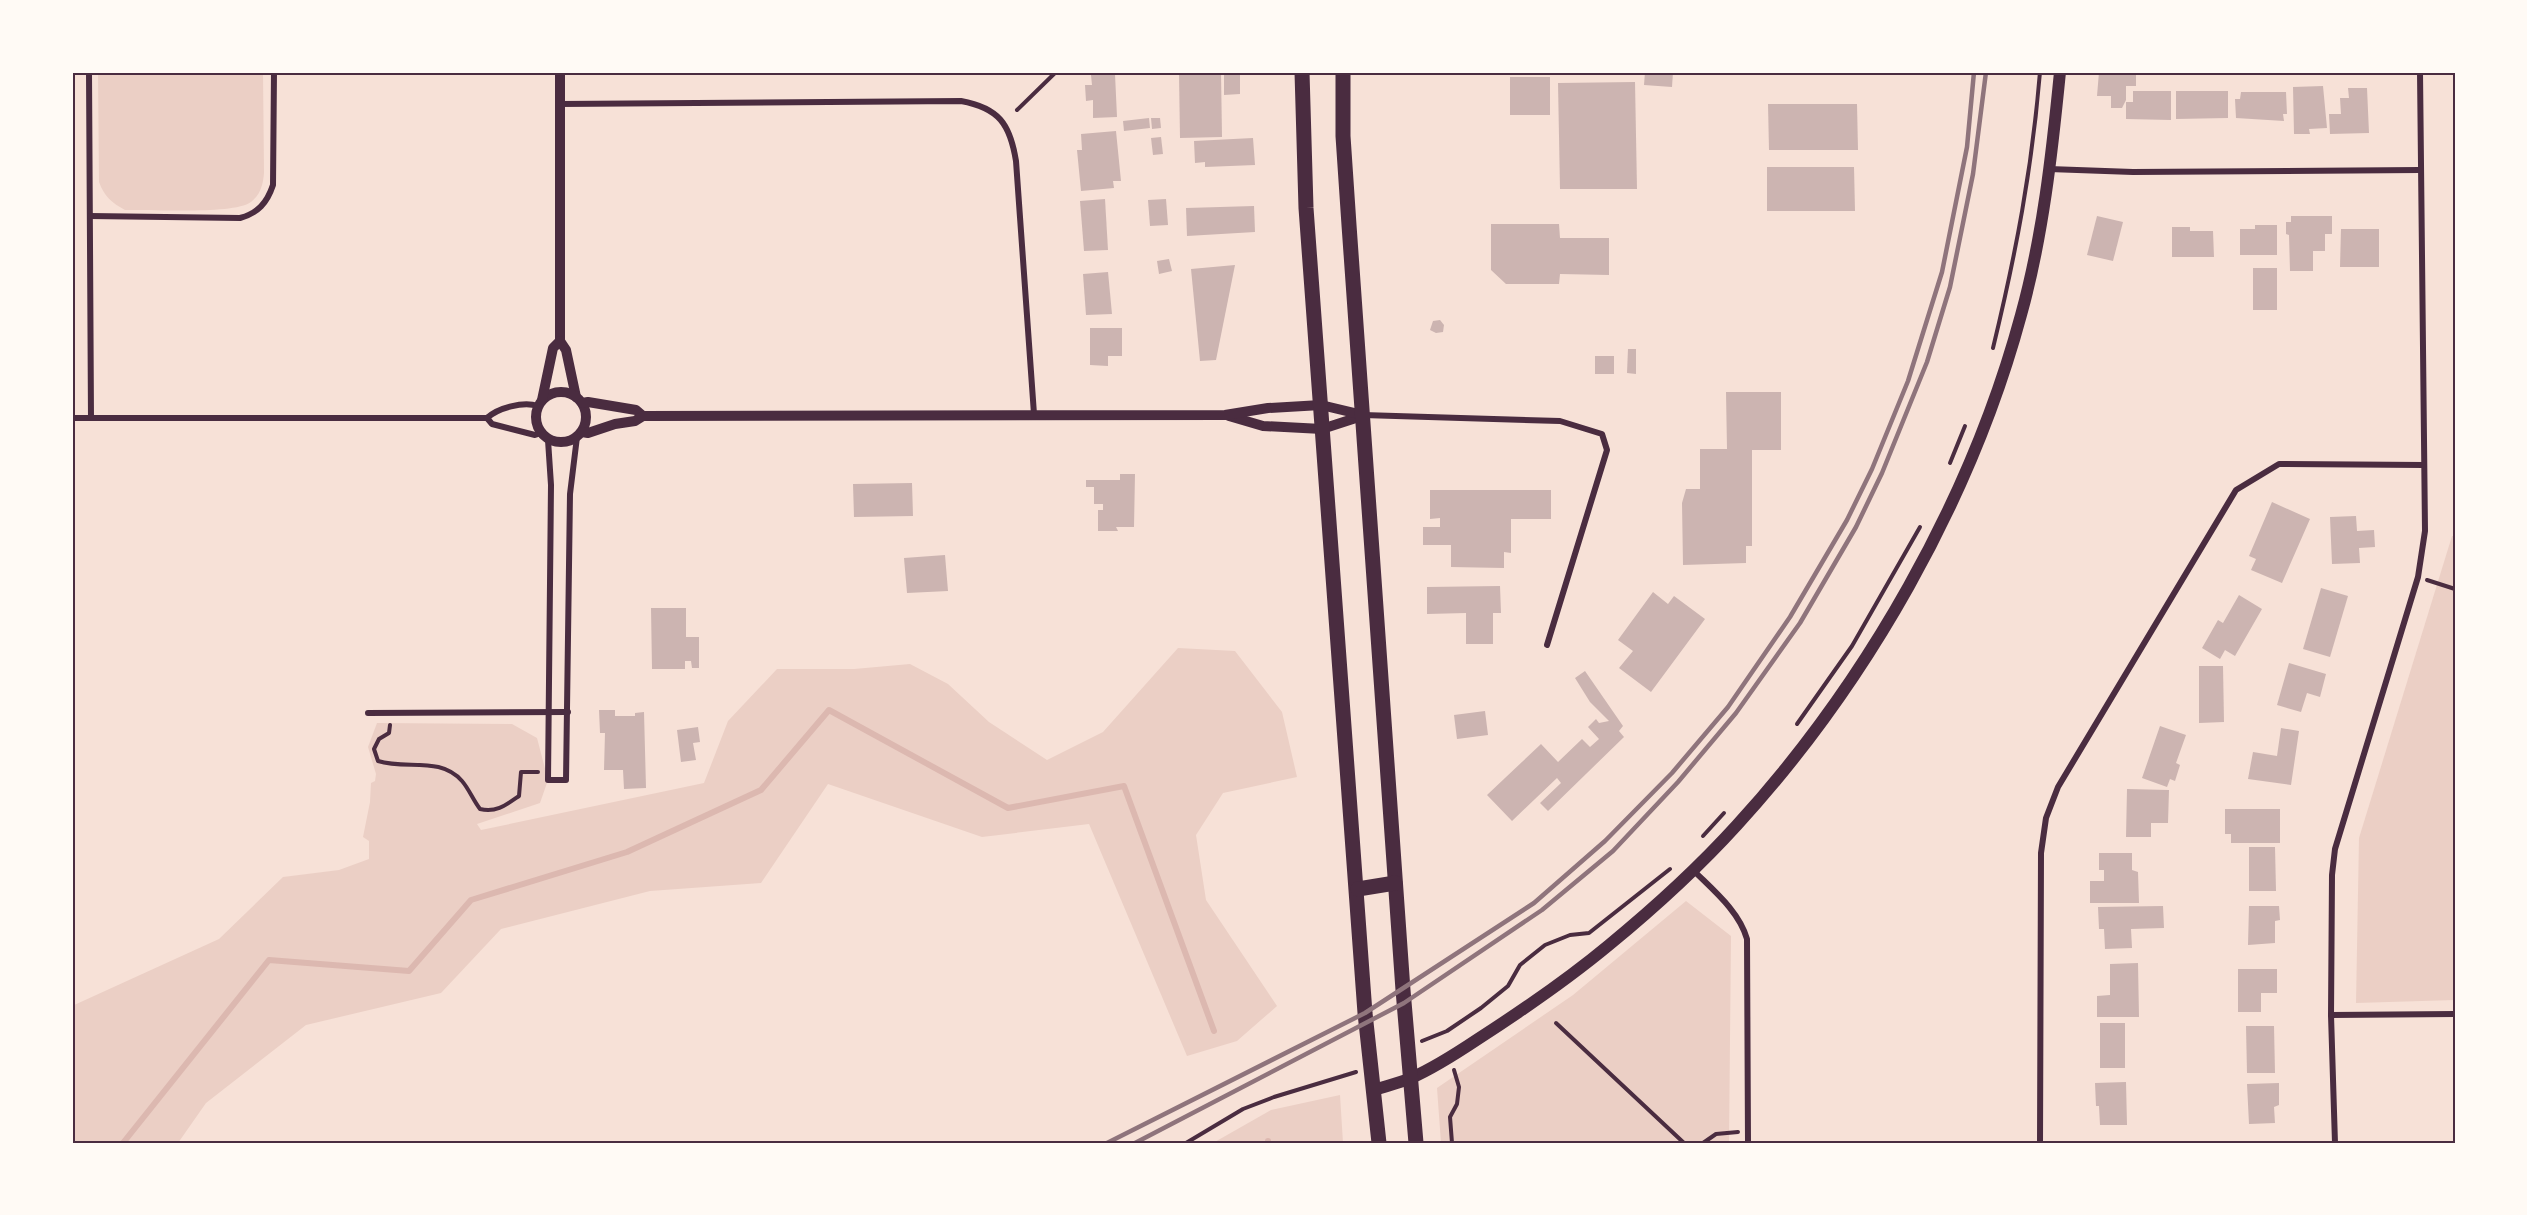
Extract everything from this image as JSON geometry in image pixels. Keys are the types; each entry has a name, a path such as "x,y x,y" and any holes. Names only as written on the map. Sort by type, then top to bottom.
{"highway":[{"path":"1302,72 1306,208 1358,889 1365,1013 1379,1143"},
{"path":"1343,72 1343,136 1395,883 1416,1143"},
{"path":"1358,889 1395,883"}],"main road":[{"path":"1374,1090 1411,1078 1488,1033 1571,975 1630,928 1738,825 1838,699 1889,619 1934,536 1979,439 2012,348 2035,257 2049,169 2060,72"}],"street":[{"path":"89,72 91,418"},
{"path":"90,216 240,218 257,211 270,196 273,185 274,72"},
{"path":"560,341 553,348 535,421 546,444 550,485 548,780 566,780 570,494 579,435 586,418 566,350 560,341 561,72"},
{"path":"2335,1143 2331,1015 2332,875 2335,849 2418,577 2425,531 2420,170 2421,72"},
{"path":"561,104 961,100 982,105 995,113 1007,128 1014,144 1034,414"},
{"path":"2049,169 2133,172 2420,170"},
{"path":"72,418 487,418 494,412 524,404 540,403 555,392 562,392 588,402 636,410 643,416"},
{"path":"487,418 492,424 544,436 562,443 615,424 635,421 643,416 1226,415 1268,408 1321,405 1363,415 1560,421 1602,434 1607,450 1547,645"},
{"path":"1226,415 1263,426 1322,429 1363,415"},
{"path":"2040,1143 2041,853 2046,818 2058,787 2236,490 2279,464 2424,465"},
{"path":"368,713 568,712"},
{"path":"1692,870 1734,913 1747,939 1748,1143"},
{"path":"2331,1015 2455,1014"}],"path":[{"path":"1017,110 1056,72"},
{"path":"1991,353 2022,224 2034,143 2040,72"},
{"path":"1948,467 1966,423"},
{"path":"1796,727 1852,645 1923,520"},
{"path":"2418,577 2455,589"},
{"path":"391,721 390,733 379,739 374,749 378,761 394,766 437,765 450,770 463,782 480,809 489,811 501,808 519,796 521,772 548,772"},
{"path":"1701,838 1731,806"},
{"path":"1442,1032 1481,1008 1508,986 1520,965 1545,945 1570,935 1589,933 1671,868"},
{"path":"1556,1023 1684,1143"},
{"path":"1186,1143 1243,1109 1274,1097 1352,1074"},
{"path":"1452,1143 1450,1117 1456,1104 1459,1087"},
{"path":"1703,1143 1716,1134 1748,1131"}],"shaded area":[{"path":"98,72 263,72 264,173 257,196 251,202 241,206 210,210 125,210 112,202 99,182"},
{"path":"2452,536 2455,536 2455,1000 2356,1003 2359,838"},
{"path":"1178,648 1235,651 1282,712 1297,777 1223,793 1196,835 1206,900 1277,1006 1237,1041 1187,1056 1089,824 982,837 828,784 761,883 650,891 501,929 441,993 306,1025 206,1103 178,1143 72,1143 72,1006 219,939 283,877 339,870 369,859 369,841 363,837 371,783 375,781 376,774 368,747 377,723 512,724 537,738 548,780 540,803 477,824 481,830 704,783 728,721 777,669 854,669 910,664 948,684 989,722 1047,760 1103,732"},
{"path":"1686,901 1731,936 1729,1143 1441,1143 1437,1088 1573,995"},
{"path":"1340,1095 1343,1143 1213,1143 1271,1110"}],"building":[{"path":"1221,72 1222,137 1180,138 1179,73"},
{"path":"1224,72 1240,73 1240,94 1224,95"},
{"path":"1645,72 1673,72 1672,87 1644,85"},
{"path":"2099,72 2136,72 2136,86 2126,86 2126,100 2122,108 2111,108 2111,96 2097,96"},
{"path":"1115,74 1117,117 1093,118 1093,100 1086,101 1085,85 1092,85 1091,75"},
{"path":"1510,77 1550,77 1550,115 1510,115"},
{"path":"1635,82 1637,189 1560,189 1558,83"},
{"path":"2323,86 2327,128 2309,129 2310,134 2294,134 2293,87"},
{"path":"2348,88 2367,88 2369,133 2330,134 2329,114 2341,114 2340,98 2349,98"},
{"path":"2133,91 2171,91 2171,120 2126,119 2126,102 2133,102"},
{"path":"2176,91 2228,91 2228,118 2176,119"},
{"path":"2241,92 2286,92 2287,114 2283,114 2284,121 2236,118 2235,99 2240,99"},
{"path":"1768,104 1857,104 1858,150 1769,150"},
{"path":"1149,118 1150,128 1124,131 1123,121"},
{"path":"1151,118 1160,118 1161,128 1152,129"},
{"path":"1116,131 1121,181 1113,181 1114,188 1081,191 1077,150 1082,150 1081,134"},
{"path":"1161,137 1163,154 1153,155 1151,138"},
{"path":"1253,138 1255,165 1205,167 1205,162 1195,163 1194,141"},
{"path":"1767,167 1854,167 1855,211 1767,211"},
{"path":"1105,199 1108,250 1084,251 1080,201"},
{"path":"1166,199 1168,225 1150,226 1148,200"},
{"path":"1254,206 1255,232 1187,236 1186,208"},
{"path":"2097,216 2123,222 2113,261 2087,255"},
{"path":"2291,216 2332,216 2332,234 2325,234 2325,251 2313,251 2313,271 2290,271 2289,235 2286,234 2286,222 2291,222"},
{"path":"1491,224 1559,224 1560,238 1609,238 1609,275 1560,274 1559,284 1506,284 1491,270"},
{"path":"2255,225 2277,225 2277,255 2240,255 2240,229 2255,229"},
{"path":"2172,227 2190,227 2190,231 2213,231 2214,257 2172,257"},
{"path":"2341,229 2379,229 2379,267 2340,267"},
{"path":"1169,259 1172,271 1159,274 1157,261"},
{"path":"1235,265 1216,360 1200,361 1191,269"},
{"path":"2253,268 2277,268 2277,310 2253,310"},
{"path":"1108,272 1112,314 1086,315 1083,274"},
{"path":"1440,320 1444,325 1443,332 1436,333 1430,330 1433,321"},
{"path":"1090,328 1122,328 1122,356 1108,356 1108,366 1090,365"},
{"path":"1628,349 1636,349 1636,374 1627,373"},
{"path":"1595,356 1614,356 1614,374 1595,374"},
{"path":"1726,392 1781,392 1781,450 1752,450 1752,546 1746,546 1746,563 1683,565 1682,503 1686,489 1700,489 1700,449 1727,449"},
{"path":"1120,474 1135,474 1134,527 1116,527 1118,531 1098,531 1098,510 1103,510 1103,504 1094,504 1094,487 1086,487 1086,480 1120,480"},
{"path":"912,483 913,516 854,517 853,484"},
{"path":"1430,490 1551,490 1551,519 1511,519 1511,553 1504,552 1504,568 1451,567 1451,545 1423,545 1423,527 1440,527 1440,518 1430,519"},
{"path":"2272,502 2310,519 2282,583 2251,570 2256,559 2249,556"},
{"path":"2356,516 2357,531 2374,530 2375,547 2359,548 2360,563 2332,564 2330,517"},
{"path":"945,555 948,591 907,593 904,558"},
{"path":"1500,586 1501,613 1493,613 1493,644 1466,644 1466,613 1427,614 1427,587"},
{"path":"2321,588 2348,596 2330,657 2303,649"},
{"path":"1653,592 1668,604 1674,596 1705,619 1651,692 1619,668 1633,651 1618,640"},
{"path":"2239,595 2262,609 2235,656 2225,650 2220,659 2202,648 2218,620 2223,623"},
{"path":"651,608 686,608 686,637 699,637 699,668 692,668 691,661 685,661 685,669 652,669"},
{"path":"2289,663 2326,674 2320,697 2307,693 2301,712 2277,705"},
{"path":"2199,666 2223,666 2224,722 2199,723"},
{"path":"1585,671 1623,726 1619,731 1624,737 1548,811 1540,803 1561,783 1557,778 1512,821 1487,795 1541,744 1558,762 1582,739 1590,747 1599,739 1588,727 1596,719 1599,723 1609,721 1590,702 1575,678"},
{"path":"599,710 615,710 615,716 635,716 635,713 644,712 646,788 624,789 623,770 604,770 605,733 600,733"},
{"path":"1485,711 1488,735 1457,739 1454,715"},
{"path":"2160,726 2186,735 2176,763 2180,765 2175,781 2170,779 2167,787 2142,778"},
{"path":"698,727 700,742 693,743 696,760 681,762 677,730"},
{"path":"2281,728 2299,731 2291,785 2248,779 2253,752 2277,756"},
{"path":"2127,789 2169,790 2168,823 2151,823 2151,837 2126,837"},
{"path":"2225,809 2280,809 2280,843 2231,843 2231,834 2225,834"},
{"path":"2249,847 2275,847 2276,891 2249,891"},
{"path":"2099,853 2132,853 2132,870 2138,872 2139,903 2090,903 2090,881 2104,881 2104,870 2099,870"},
{"path":"2163,906 2164,928 2131,929 2132,948 2105,949 2104,929 2099,929 2098,907"},
{"path":"2249,906 2279,906 2280,920 2275,921 2275,943 2248,945"},
{"path":"2138,963 2139,1017 2097,1017 2097,996 2110,995 2110,964"},
{"path":"2238,969 2277,969 2277,993 2261,993 2261,1012 2238,1012"},
{"path":"2100,1023 2125,1023 2125,1068 2100,1068"},
{"path":"2246,1026 2274,1026 2275,1073 2247,1073"},
{"path":"2126,1082 2127,1125 2100,1125 2095,1083"},
{"path":"2279,1083 2279,1105 2274,1107 2275,1123 2249,1124 2247,1084"}],"waterway":[{"path":"123,1143 269,960 409,971 471,900 627,852 761,790 829,710 1008,808 1124,786 1214,1031"}],"railway":[{"path":"1107,1143 1365,1013 1534,903 1605,841 1672,773 1728,707 1790,617 1847,520 1872,469 1908,381 1942,272 1967,147 1974,72"},
{"path":"1135,1143 1404,1003 1542,910 1613,851 1678,782 1736,713 1800,623 1856,527 1882,473 1927,362 1950,287 1973,174 1986,72"}]}
